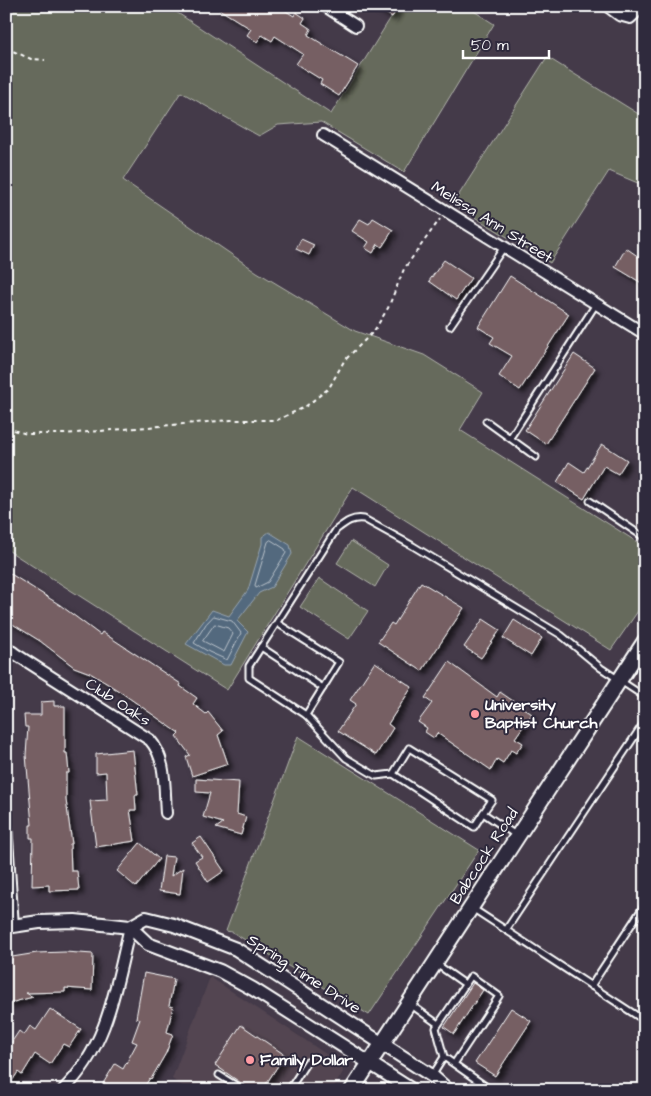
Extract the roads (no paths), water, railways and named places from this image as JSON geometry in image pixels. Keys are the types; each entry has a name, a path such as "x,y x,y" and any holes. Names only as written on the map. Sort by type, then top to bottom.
{"main road":[{"name":"Babcock Road","path":"352,1090 645,641"}],"street":[{"path":"325,6 356,26"},
{"path":"607,6 619,14 630,18 643,6"},
{"name":"Melissa Ann Street","path":"323,134 645,334"},
{"path":"6,662 9,650"},
{"name":"Club Oaks","path":"9,650 150,740 159,754 163,769 166,813"},
{"path":"6,824 10,926"},
{"name":"Spring Time Drive","path":"10,926 74,921 130,927 146,918 174,925 236,949 432,1076 448,1090"},
{"path":"63,1090 94,1049 104,1030 130,927 148,944 220,972 253,989 412,1090"}],"lane":[{"path":"450,326 504,247"},
{"path":"510,438 596,304"},
{"path":"486,421 536,457"},
{"path":"590,501 645,538"},
{"path":"393,774 409,748 492,800 474,827 393,774 376,776 346,758 306,715 249,678 249,666 336,530 357,518 364,519 413,546 561,635 645,697"},
{"path":"277,623 339,662 306,715"},
{"path":"261,647 323,688"},
{"path":"506,930 645,720"},
{"path":"483,813 517,837"},
{"path":"591,986 645,904"},
{"path":"471,908 645,1021"},
{"path":"435,963 465,984"},
{"path":"454,1064 499,996 471,976 436,1028 444,1057 490,1090"},
{"path":"409,1003 438,1024"},
{"path":"432,1076 444,1057"},
{"path":"289,1090 307,1062"},
{"path":"219,1075 242,1090"}],"water":[{"path":"269,532 290,545 292,554 272,587 259,593 237,621 248,632 231,665 224,665 186,644 212,610 229,616 248,590 262,544 262,537"}],"place":[{"name":"University Baptist Church","path":"475,714"},
{"name":"Family Dollar","path":"250,1060"}]}
